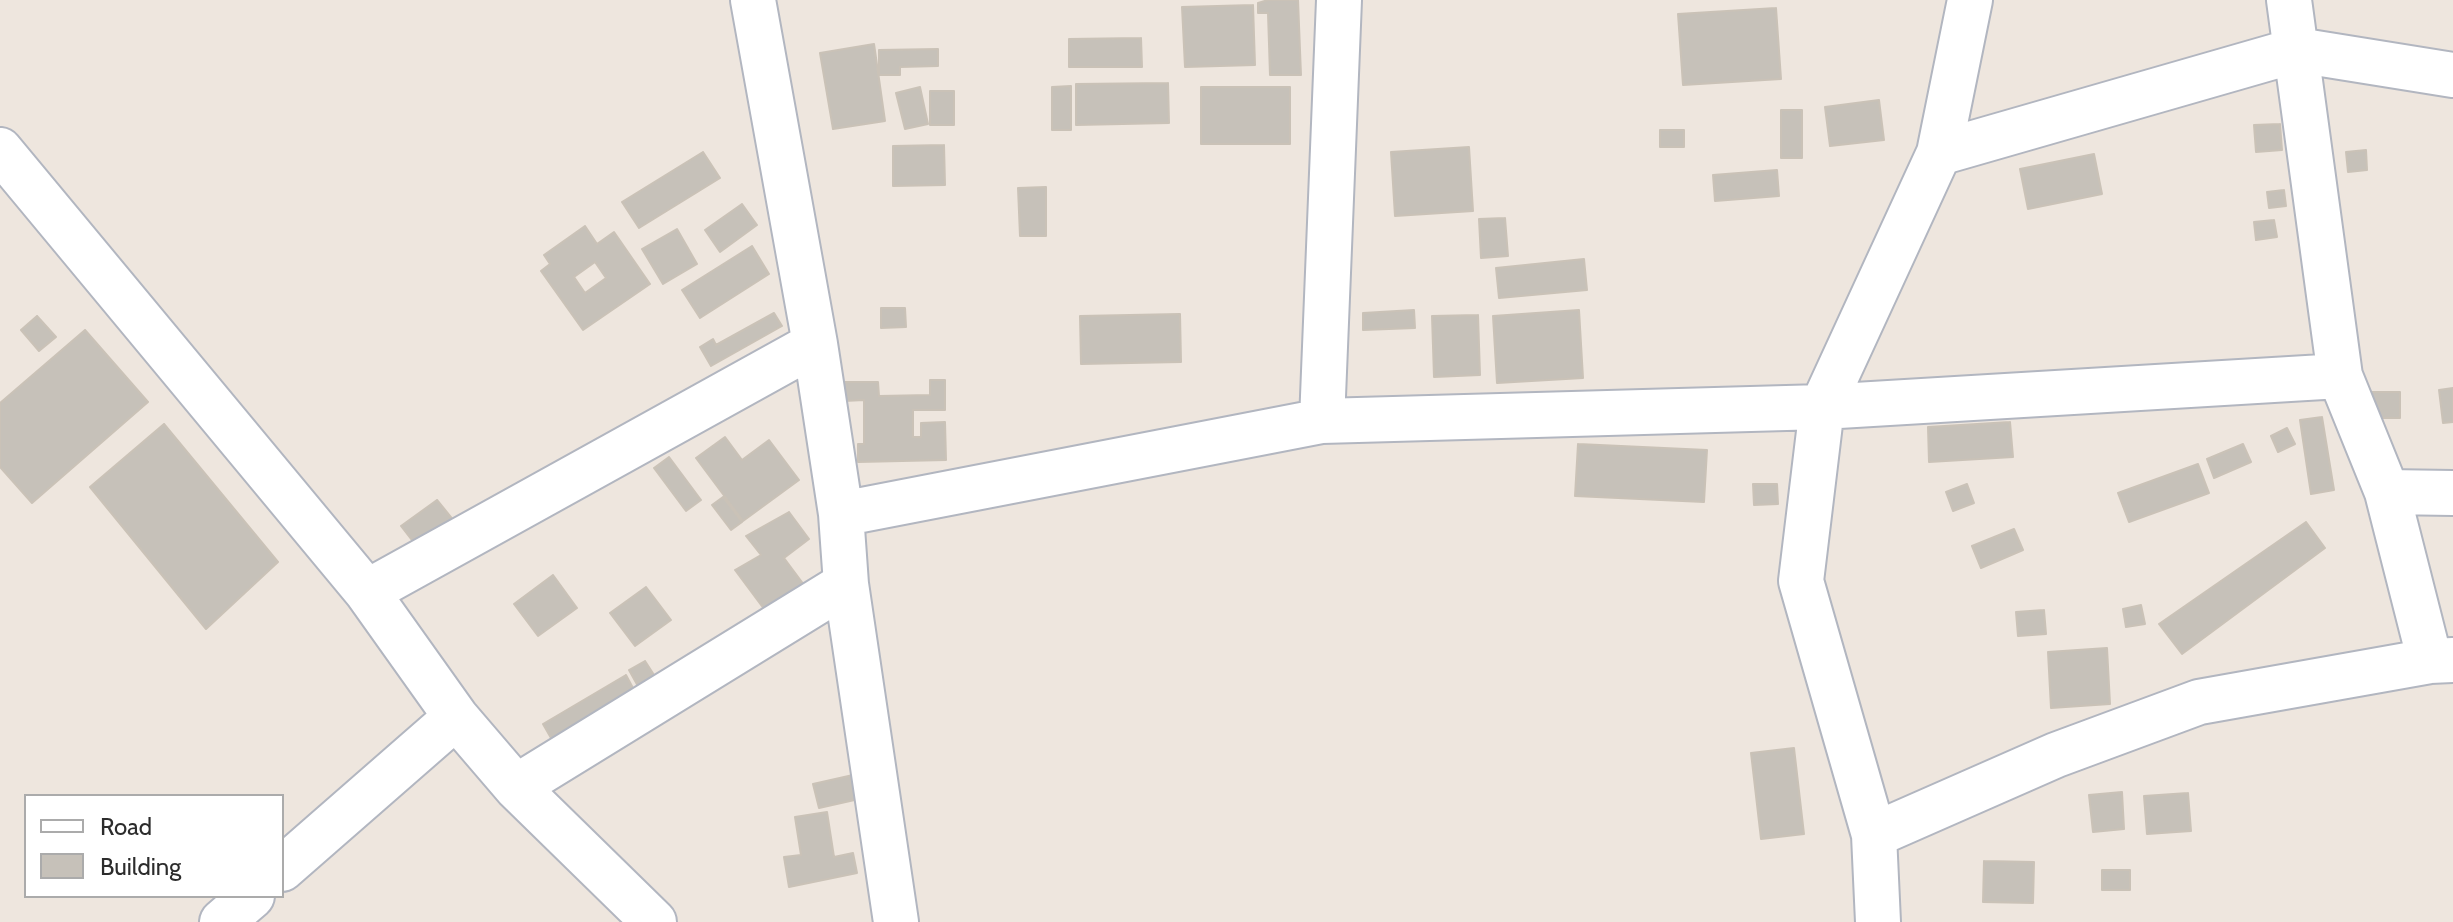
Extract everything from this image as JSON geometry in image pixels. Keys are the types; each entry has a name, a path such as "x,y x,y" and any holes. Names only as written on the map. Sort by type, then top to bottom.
{"street":[{"path":"753,0 815,344 841,514 846,584 896,922"},
{"path":"1322,421 1339,0"},
{"path":"1878,922 1874,835 1801,581 1822,407 1939,153 1970,0"},
{"path":"1874,835 2056,755 2199,702 2442,660 2387,492 2340,376 2289,0"},
{"path":"1939,153 2297,50 2453,75"},
{"path":"0,150 367,592 456,717 516,787 654,922"},
{"path":"367,592 815,344"},
{"path":"841,514 1322,421 1822,407 2340,376"},
{"path":"2387,492 2453,493"},
{"path":"516,787 846,584"},
{"path":"284,867 456,717"},
{"path":"222,922 250,898"}],"building":[{"path":"1298,0 1301,75 1270,75 1268,13 1258,13 1258,3"},
{"path":"1253,5 1255,65 1185,67 1182,7"},
{"path":"1776,8 1781,79 1683,85 1678,14"},
{"path":"1141,38 1142,67 1069,67 1069,39"},
{"path":"874,44 885,121 833,129 820,53"},
{"path":"938,49 938,66 900,67 900,75 879,75 879,50"},
{"path":"1168,83 1169,123 1076,125 1076,84"},
{"path":"1071,86 1071,130 1052,130 1052,87"},
{"path":"920,87 928,124 905,129 896,93"},
{"path":"1201,87 1290,87 1290,144 1201,144"},
{"path":"930,91 954,91 954,125 930,125"},
{"path":"1879,100 1884,140 1830,146 1825,107"},
{"path":"1781,110 1802,110 1802,158 1781,158"},
{"path":"2280,124 2282,150 2256,152 2254,125"},
{"path":"1660,130 1684,130 1684,147 1660,147"},
{"path":"944,145 945,185 893,186 893,146"},
{"path":"1469,147 1473,211 1395,216 1391,152"},
{"path":"2366,150 2367,170 2348,172 2346,152"},
{"path":"703,152 720,178 639,228 622,202"},
{"path":"2094,154 2102,194 2028,209 2020,169"},
{"path":"1777,170 1779,196 1715,201 1713,175"},
{"path":"1046,187 1046,236 1020,236 1018,188"},
{"path":"2284,190 2286,206 2269,208 2267,192"},
{"path":"742,204 757,225 720,252 705,230"},
{"path":"1505,218 1508,256 1481,258 1479,219"},
{"path":"2274,220 2277,237 2256,240 2254,222"},
{"path":"585,226 597,244 614,232 650,284 583,330 541,271 550,264 544,255","holes":["595,262 606,278 585,293 574,277"]},
{"path":"677,229 697,264 663,284 642,249"},
{"path":"752,246 769,274 700,318 682,290"},
{"path":"1584,259 1587,290 1499,298 1496,268"},
{"path":"881,308 905,308 906,327 881,328"},
{"path":"1414,310 1415,328 1363,330 1363,313"},
{"path":"1579,310 1583,378 1497,383 1493,316"},
{"path":"774,313 782,326 711,366 700,347 713,339 716,345"},
{"path":"1180,314 1181,362 1081,364 1080,316"},
{"path":"1478,315 1480,375 1434,377 1432,316"},
{"path":"37,316 56,337 39,351 21,330"},
{"path":"85,330 148,402 32,503 0,467 0,403"},
{"path":"930,380 945,380 945,410 913,410 913,437 921,437 921,423 945,422 946,460 858,462 858,444 864,444 864,400 844,401 844,382 878,382 879,396 930,395"},
{"path":"2453,388 2453,422 2443,423 2439,390"},
{"path":"2372,392 2400,392 2400,418 2374,418"},
{"path":"2322,417 2334,490 2311,494 2300,420"},
{"path":"2010,422 2013,457 1929,462 1928,427"},
{"path":"164,424 278,562 206,629 90,487"},
{"path":"2287,428 2295,444 2278,452 2271,436"},
{"path":"725,437 742,460 769,440 799,480 743,521 696,458"},
{"path":"1578,444 1707,450 1704,502 1575,496"},
{"path":"2243,444 2251,462 2214,478 2207,459"},
{"path":"669,457 701,500 686,511 654,468"},
{"path":"2198,464 2209,493 2129,522 2118,493"},
{"path":"1753,484 1777,484 1778,504 1754,505"},
{"path":"1967,484 1974,503 1953,511 1946,492"},
{"path":"723,497 742,522 731,530 712,505"},
{"path":"437,500 454,521 418,548 401,526"},
{"path":"789,512 809,539 784,558 810,593 773,621 735,570 761,555 746,536"},
{"path":"2306,522 2325,548 2182,654 2159,624"},
{"path":"2014,529 2023,550 1981,568 1972,546"},
{"path":"553,575 577,608 538,636 514,604"},
{"path":"646,587 671,620 635,646 610,613"},
{"path":"2141,605 2145,624 2126,627 2123,609"},
{"path":"2044,610 2046,634 2018,636 2016,612"},
{"path":"2107,648 2110,704 2051,708 2048,652"},
{"path":"645,661 656,678 639,688 629,670"},
{"path":"626,675 634,690 551,738 543,724"},
{"path":"1794,748 1804,834 1761,839 1751,753"},
{"path":"853,775 859,799 819,808 813,784"},
{"path":"2122,792 2124,829 2093,832 2089,795"},
{"path":"2188,793 2191,831 2147,834 2144,796"},
{"path":"827,812 834,857 853,853 857,873 789,887 784,857 801,855 795,817"},
{"path":"1984,861 2034,862 2033,903 1983,902"},
{"path":"2102,870 2130,870 2130,890 2102,890"}]}
